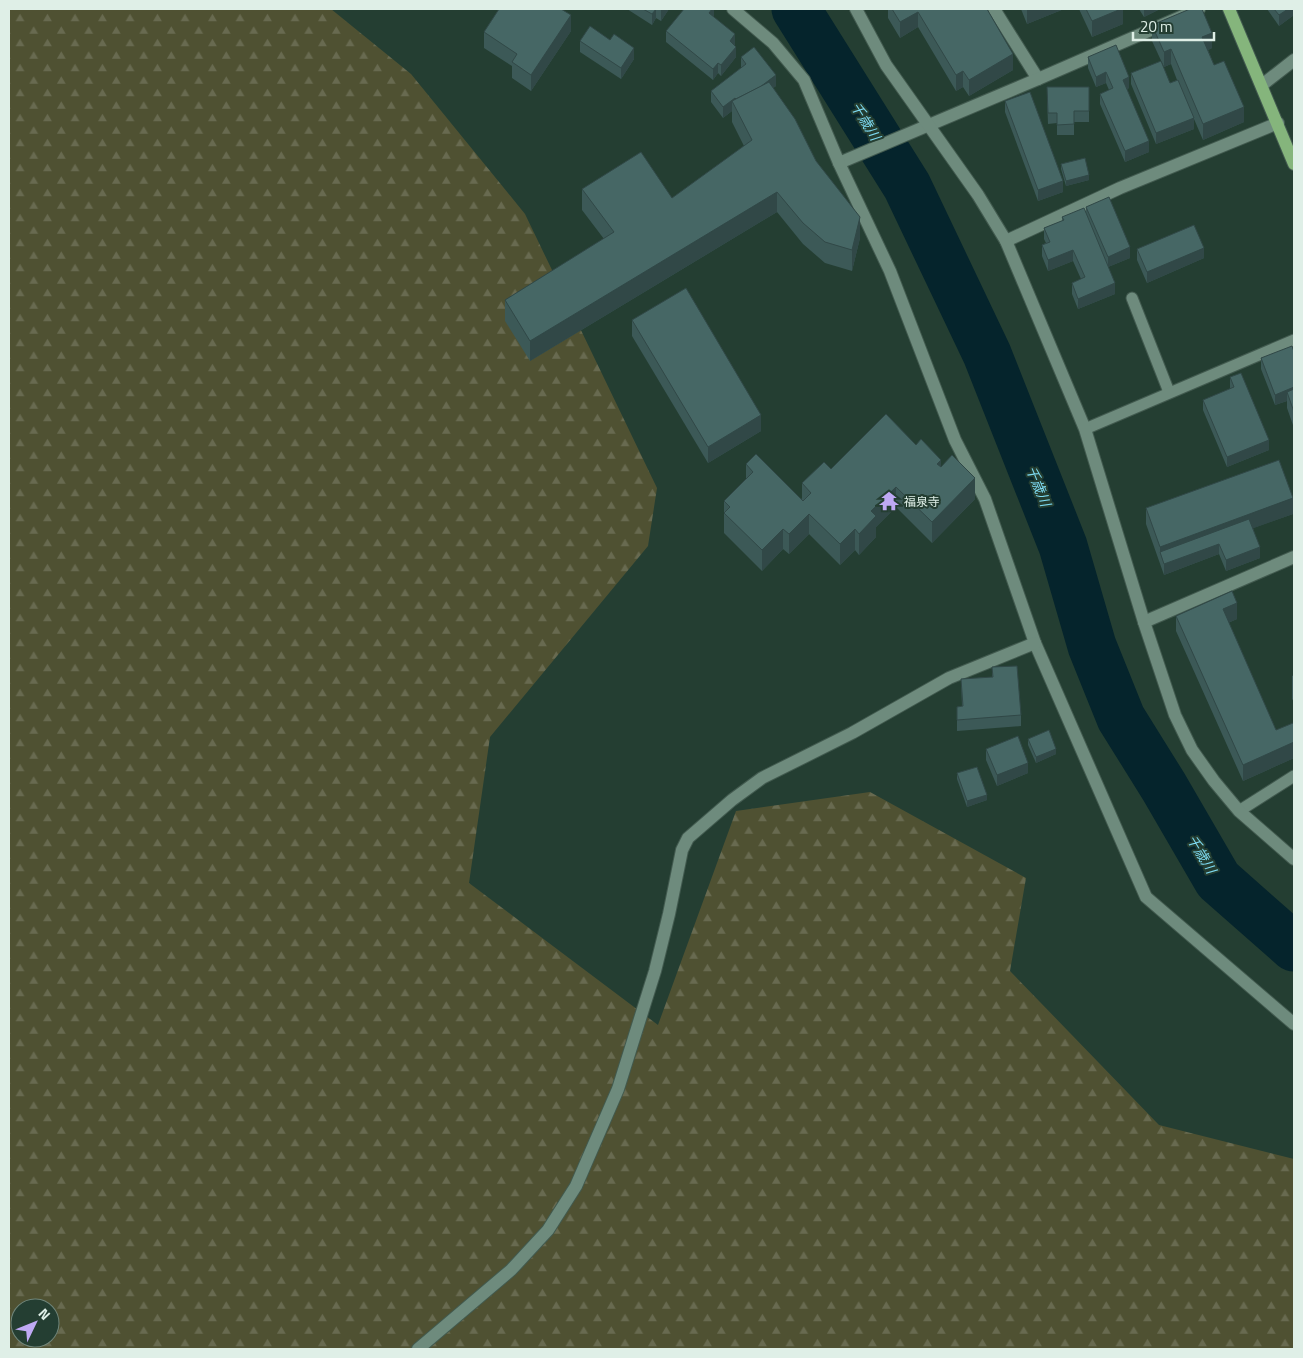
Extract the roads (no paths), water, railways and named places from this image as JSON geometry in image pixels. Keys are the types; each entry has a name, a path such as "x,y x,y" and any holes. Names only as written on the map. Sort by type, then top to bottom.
{"main road":[{"path":"1230,9 1294,164"}],"street":[{"path":"733,9 773,43 804,80 839,163 890,271 955,440 985,499 1035,642 1146,896 1294,1024"},
{"path":"856,9 886,65 978,195 1006,241 1085,429 1174,715 1192,750 1238,811 1294,859"},
{"path":"994,9 1038,79"},
{"path":"839,163 1199,9"},
{"path":"1262,85 1294,60"},
{"path":"1006,241 1120,188 1278,124"},
{"path":"1144,622 1294,557"},
{"path":"418,1349 511,1270 548,1230 576,1186 618,1089 655,971 682,850 688,838 732,800 762,778 852,733 949,678 1035,642"}],"lane":[{"path":"1132,298 1169,392"},
{"path":"1085,429 1294,340"},
{"path":"1238,811 1294,776"}],"waterway":[{"name":"千歳川","path":"796,9 907,186 987,354 1063,546 1092,646 1121,718 1218,880 1294,947"}],"place":[{"name":"福泉寺","path":"889,501"}]}
